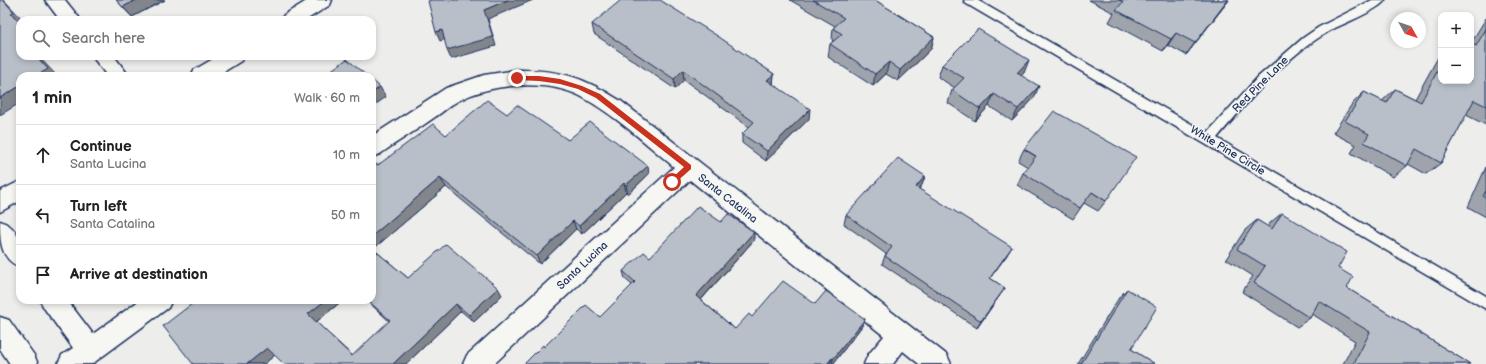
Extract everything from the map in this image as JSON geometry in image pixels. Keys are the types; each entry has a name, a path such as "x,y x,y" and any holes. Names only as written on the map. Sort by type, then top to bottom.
{"street":[{"path":"54,0 68,16"},
{"path":"297,16 323,0"},
{"path":"105,60 116,72"},
{"path":"208,72 227,60"},
{"name":"Santa Catalina","path":"376,145 452,95 474,86 517,78 539,78 574,85 598,96 938,364"},
{"name":"Santa Lucina","path":"476,364 689,167"},
{"path":"0,202 16,192"},
{"path":"0,231 16,252"},
{"path":"54,304 80,357 154,304"},
{"path":"0,328 25,364"},
{"path":"877,364 901,335"}],"lane":[{"name":"White Pine Circle","path":"969,0 1209,139 1486,303"},
{"name":"Red Pine Lane","path":"1209,139 1242,100 1280,62 1323,30 1380,0"}],"building":[{"path":"0,0 3,0 14,12 11,13 16,19 16,60 40,60 48,69 43,72 16,72 16,88 0,98"},
{"path":"116,0 136,0 123,7"},
{"path":"508,0 484,10 493,37 447,50 442,30 436,32 428,1"},
{"path":"621,0 660,0 774,74 767,80 810,109 767,151 742,134 754,122 683,70 674,79 592,24"},
{"path":"813,0 875,0 934,37 900,70 889,62 875,74 830,44 842,34 833,28 844,18"},
{"path":"1119,0 1228,0 1195,43 1176,33 1171,39 1116,10 1123,2"},
{"path":"978,29 1029,60 1017,73 1039,86 1018,109 994,94 980,109 952,90 964,78 942,65"},
{"path":"1486,29 1486,106 1474,100 1441,163 1416,149 1407,166 1364,142 1369,134 1345,121 1364,92 1387,103 1395,89 1421,102 1438,70 1438,84 1474,84 1474,45 1476,46"},
{"path":"346,60 348,60 362,72 329,72"},
{"path":"376,84 380,87 376,90"},
{"path":"487,100 507,114 517,105 568,140 590,122 648,166 626,185 624,183 579,226 573,221 537,256 440,178 376,233 376,164 378,165 433,124 446,135"},
{"path":"1054,111 1136,157 1106,201 1092,192 1080,208 1023,173 1036,156 1024,149"},
{"path":"898,158 925,176 916,187 1012,247 990,278 1005,288 981,321 885,256 892,247 846,215"},
{"path":"1486,191 1486,198 1483,196"},
{"path":"698,206 721,222 728,214 754,232 696,296 735,329 749,314 752,317 783,281 815,304 826,291 865,319 833,359 832,358 827,364 524,364 543,345 544,347 586,305 600,317 635,282 623,271 644,252 650,257"},
{"path":"1282,213 1347,252 1338,268 1353,277 1347,288 1470,364 1355,364 1354,363 1370,332 1319,301 1310,318 1254,283 1265,266 1237,249 1257,220 1272,229"},
{"path":"446,244 498,288 469,315 456,304 393,364 284,364 267,348 247,364 193,364 163,326 192,304 321,304 308,314 352,356 390,320 372,304 376,304 376,251 408,278"},
{"path":"1127,289 1157,307 1131,349 1155,364 1081,364"}],"route":[{"path":"517,78 539,78 560,81 580,87 598,96 689,167 672,182"}]}
